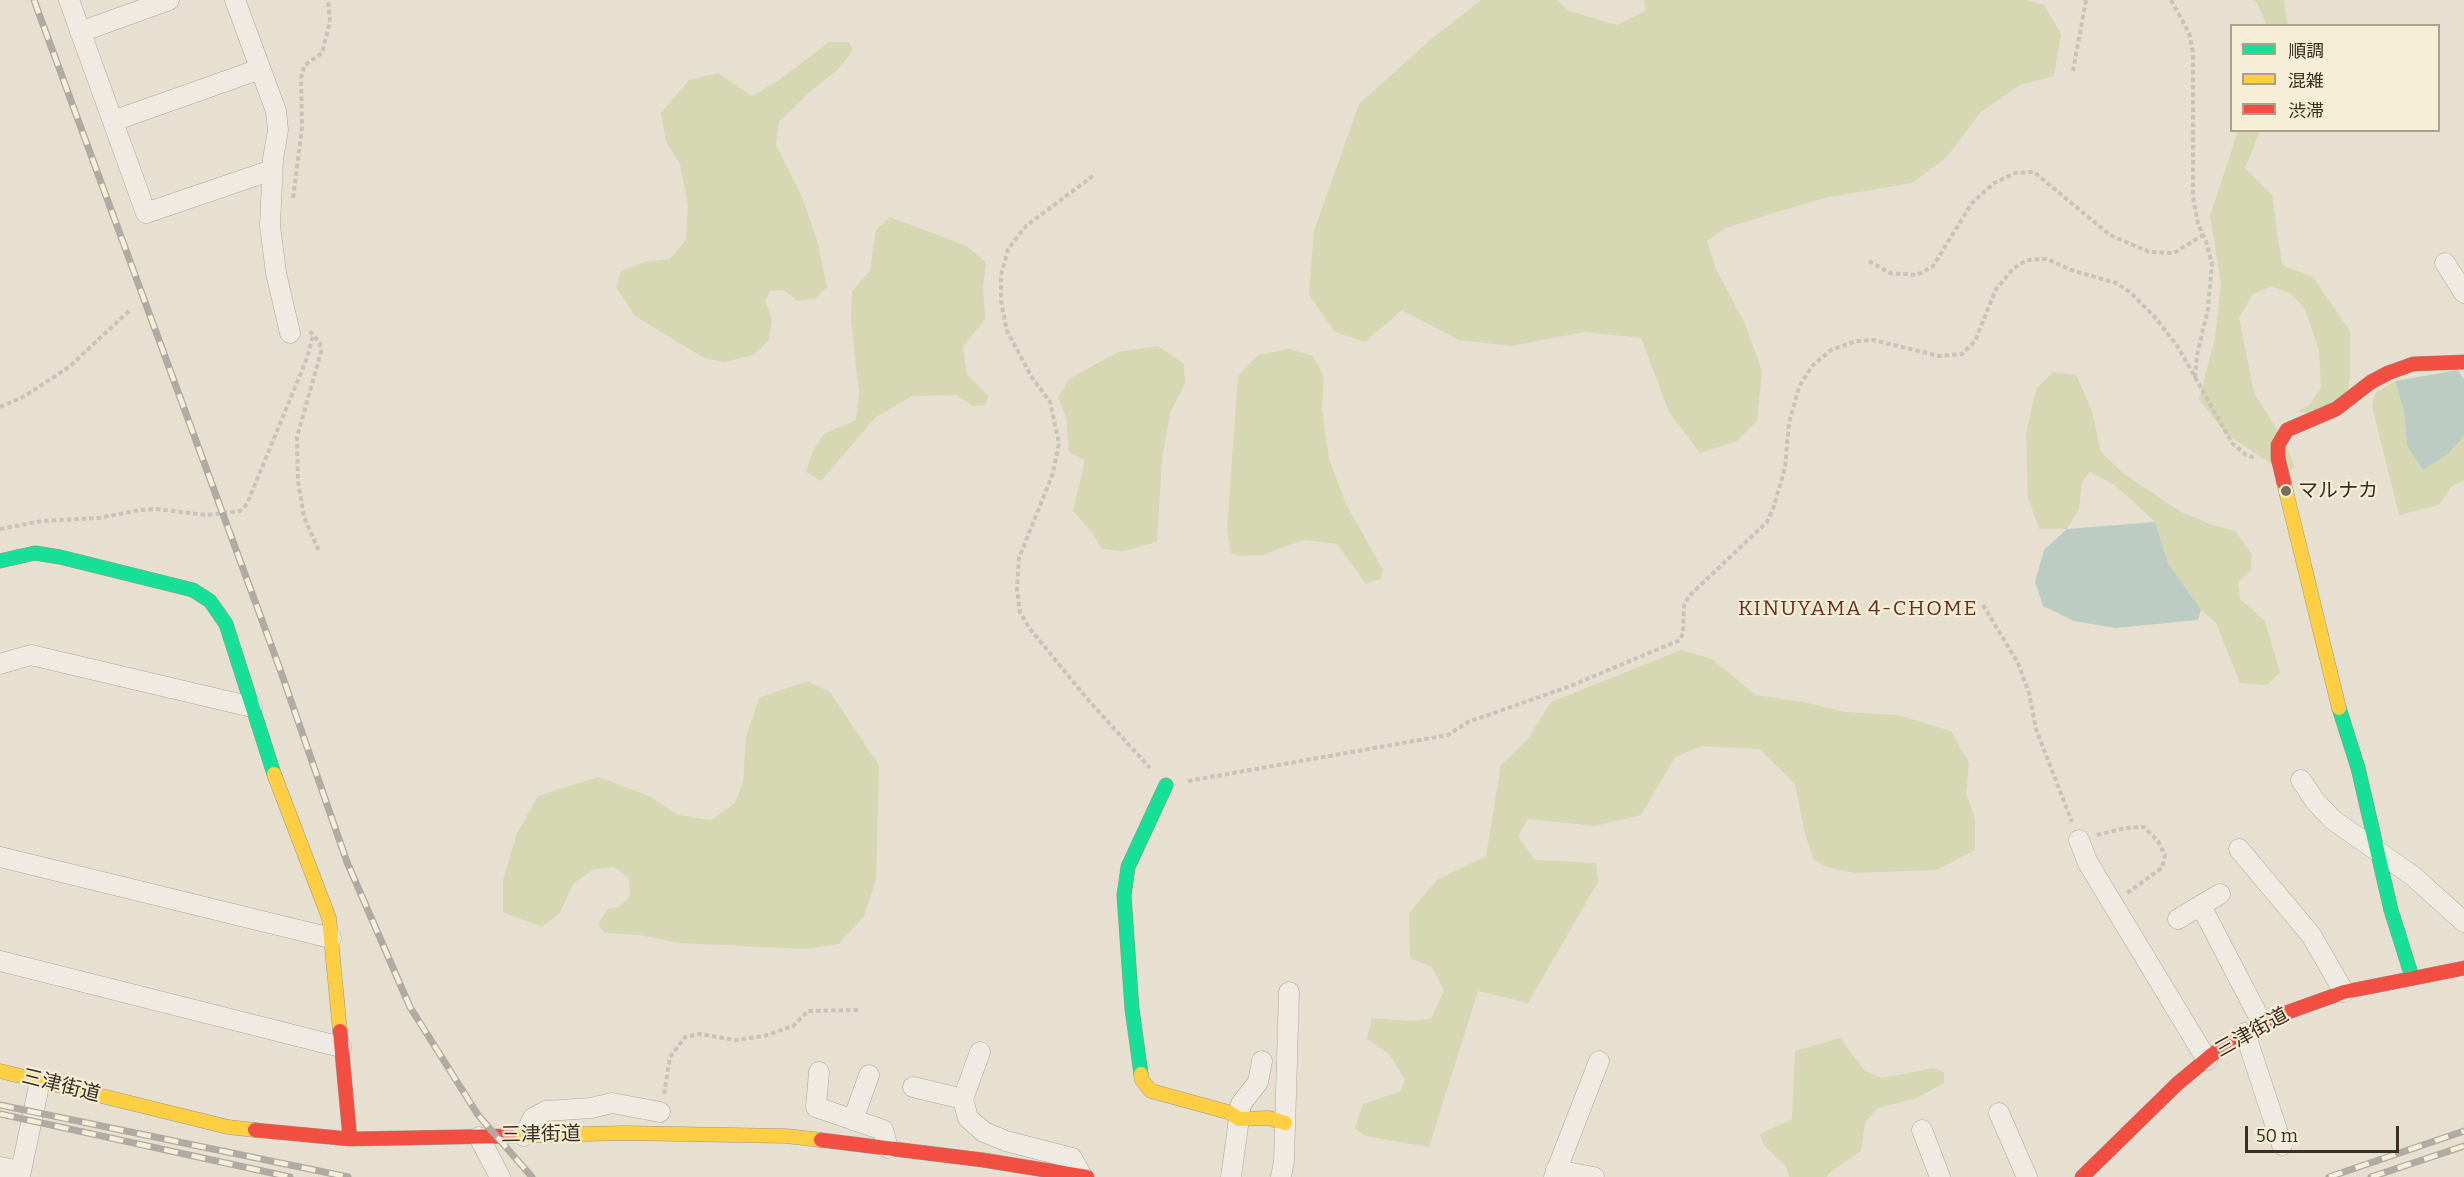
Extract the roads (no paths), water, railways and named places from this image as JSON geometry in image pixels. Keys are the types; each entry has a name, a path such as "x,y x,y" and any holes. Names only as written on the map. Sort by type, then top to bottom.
{"street":[{"path":"69,0 146,213 272,170"},
{"path":"80,32 169,0"},
{"path":"234,0 276,111 278,130 272,170 270,226 276,273 298,329"},
{"path":"113,121 260,69"},
{"path":"2445,263 2464,293"},
{"path":"2412,977 2391,910 2358,768 2340,714 2278,458 2278,445 2287,430 2336,409 2371,382 2388,373 2413,364 2464,362"},
{"path":"0,561 35,553 60,557 193,590 210,601 226,624 274,774 329,918 350,1139"},
{"path":"0,664 31,655 252,707"},
{"path":"2301,780 2315,801 2333,820 2413,876 2464,922"},
{"path":"1166,785 1153,816 1137,843 1128,867 1124,895 1132,1009 1142,1080 1150,1091 1228,1112 1239,1119 1269,1118 1285,1123"},
{"path":"2079,840 2088,863 2206,1060"},
{"path":"2239,849 2311,935 2344,992"},
{"path":"0,857 331,938"},
{"path":"2178,919 2220,894"},
{"path":"2201,906 2262,1023"},
{"path":"0,961 341,1047"},
{"name":"三津街道","path":"2082,1177 2170,1091 2206,1060 2262,1023 2315,1001 2344,992 2464,968"},
{"path":"1281,1177 1289,992"},
{"path":"2245,1033 2283,1145"},
{"path":"980,1052 963,1099 968,1118 984,1132 1025,1147 1072,1158 1084,1177"},
{"path":"1231,1177 1241,1104 1258,1082 1262,1062"},
{"path":"1594,1177 1555,1174 1599,1062"},
{"name":"三津街道","path":"0,1071 228,1127 350,1139 624,1133 786,1136 888,1148 1084,1177"},
{"path":"819,1072 816,1107 883,1131 888,1148"},
{"path":"853,1120 869,1075"},
{"path":"0,1167 20,1174 40,1081"},
{"path":"913,1087 963,1099"},
{"path":"524,1136 533,1118 546,1111 591,1108 612,1103 660,1112"},
{"path":"1999,1113 2027,1177"},
{"path":"1922,1130 1940,1177"},
{"path":"479,1137 500,1177"}],"railway":[{"path":"34,0 281,672 347,862 410,1007 478,1115 532,1177"},
{"path":"0,1105 348,1177"},
{"path":"0,1114 290,1177"},
{"path":"2329,1177 2464,1131"},
{"path":"2371,1177 2464,1146"}],"place":[{"name":"マルナカ","path":"2286,491"}],"district":[{"name":"KINUYAMA 4-CHOME","path":"1858,609"}]}
